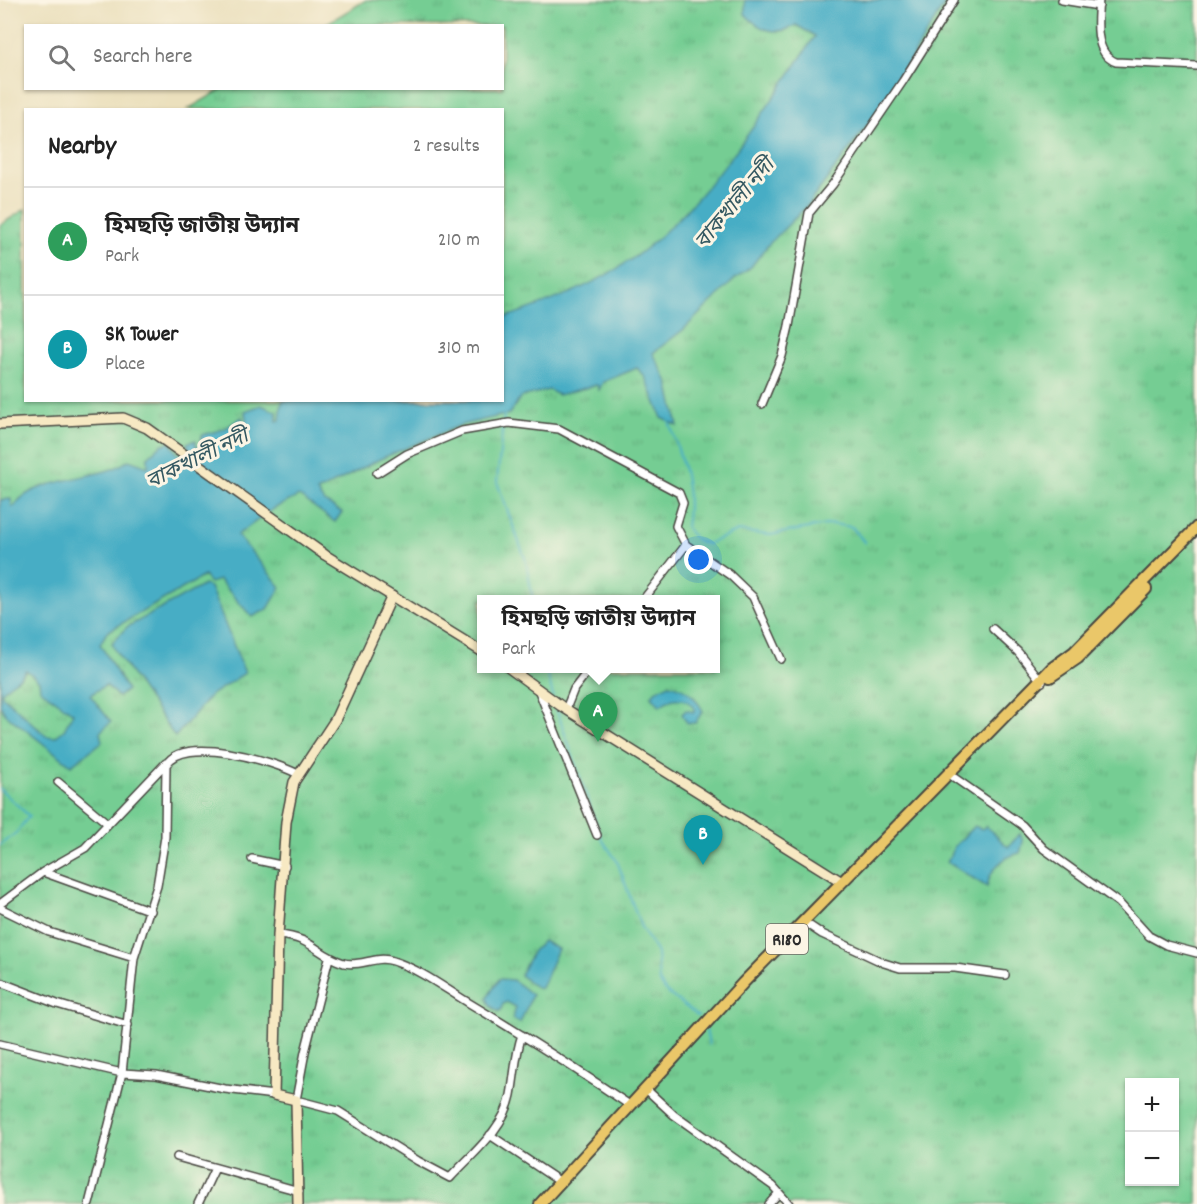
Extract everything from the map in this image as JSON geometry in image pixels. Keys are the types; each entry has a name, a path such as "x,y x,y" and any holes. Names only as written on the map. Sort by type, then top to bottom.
{"main road":[{"path":"0,424 123,418 147,428 325,555 477,649"},
{"name":"R180","path":"540,1204 743,983 1042,682 1052,668 1074,652 1197,527"},
{"name":"R180","path":"1042,682 1078,658 1197,537"},
{"path":"298,1204 296,1100 274,1095 278,935 285,866 286,822 298,774 315,754 335,720 392,596"},
{"path":"515,673 564,708 842,882"}],"street":[{"path":"762,404 782,356 787,336 809,213 857,148 954,0"},
{"path":"1062,0 1099,3 1101,50 1106,58 1116,62 1197,66"},
{"path":"377,473 407,454 462,431 509,423 559,429 679,493 682,503 676,526 686,545 730,575 753,597 781,659"},
{"path":"647,595 686,545"},
{"path":"993,629 1018,652 1042,682"},
{"path":"564,708 574,689 587,673"},
{"path":"538,689 597,835"},
{"path":"134,958 49,932 0,906 43,872 85,848 168,761 186,752 248,756 278,764 298,774"},
{"path":"89,1204 122,1073 128,1025 129,979 151,911 165,837 165,771 168,761"},
{"path":"949,774 1013,819 1044,849 1119,903 1149,936 1166,945 1197,953"},
{"path":"58,782 107,823"},
{"path":"252,859 285,866"},
{"path":"43,872 151,911"},
{"path":"804,922 831,938 900,968 955,968 1005,975"},
{"path":"278,935 298,937 329,958 357,964 383,958 433,980 631,1106"},
{"path":"329,958 296,1100 338,1111 418,1161 450,1178 500,1124 511,1095 514,1060 522,1035"},
{"path":"0,982 57,1004 128,1025"},
{"path":"0,1044 122,1073 156,1075 225,1089 274,1095"},
{"path":"647,1090 674,1115 773,1186 789,1204"},
{"path":"490,1135 559,1181"},
{"path":"177,1157 299,1191"},
{"path":"198,1204 215,1168"},
{"path":"769,1204 778,1194"}],"green space":[{"path":"366,0 1197,0 1197,1204 0,1204 0,225 24,210 24,402 504,402 504,108 190,108 220,90 504,90 504,24 326,24"}],"water":[{"name":"বাকখালী নদী","path":"745,0 947,0 886,100 807,206 767,246 751,267 735,279 683,330 653,353 668,382 678,426 662,418 645,377 637,368 603,382 599,390 597,385 558,395 549,390 521,397 509,414 461,425 380,459 317,492 324,502 342,512 335,522 299,496 275,508 237,535 281,587 268,609 252,617 219,580 210,583 204,576 107,632 100,644 127,690 118,697 106,685 90,695 111,722 100,732 102,742 71,765 5,714 0,705 0,500 11,499 12,507 32,491 112,469 129,460 148,467 148,457 161,445 170,442 178,455 189,450 187,443 196,440 196,447 200,447 202,435 224,429 242,417 243,423 246,422 245,411 261,405 277,412 277,421 280,420 282,402 504,402 504,318 559,298 595,281 629,261 669,228 693,203 737,149 815,36 796,25 782,31 775,31 762,28 745,14","holes":["26,670 39,681 40,689 73,713 64,730 55,737 46,736 1,694"]},
{"path":"204,585 210,587 245,673 211,695 175,737 112,643 127,627"},
{"path":"669,684 685,690 700,706 703,711 695,723 687,723 682,714 686,710 694,712 695,709 687,702 674,699 660,706 652,696 655,691"},
{"path":"974,826 982,829 986,826 1008,847 1020,834 1023,842 1020,853 1008,857 994,869 987,887 947,862 954,847"},
{"path":"543,941 558,949 541,988 538,989 520,975 533,951"},
{"path":"499,979 513,980 532,995 520,1023 512,1019 516,1007 507,1002 503,1004 500,1012 490,1006 487,998"}],"waterway":[{"path":"504,414 497,482 526,561 532,595"},
{"path":"669,421 687,486 686,527 695,539 707,544 738,531 769,535 832,524 852,527 865,543"},
{"path":"547,673 553,696"},
{"path":"555,705 601,838 617,861 641,927 657,953 659,981 665,991 698,1016"},
{"path":"0,789 29,816 16,833 0,845"},
{"path":"706,1030 709,1045"}],"place":[{"name":"হিমছড়ি জাতীয় উদ্যান","path":"598,742"},
{"name":"SK Tower","path":"703,865"}]}
